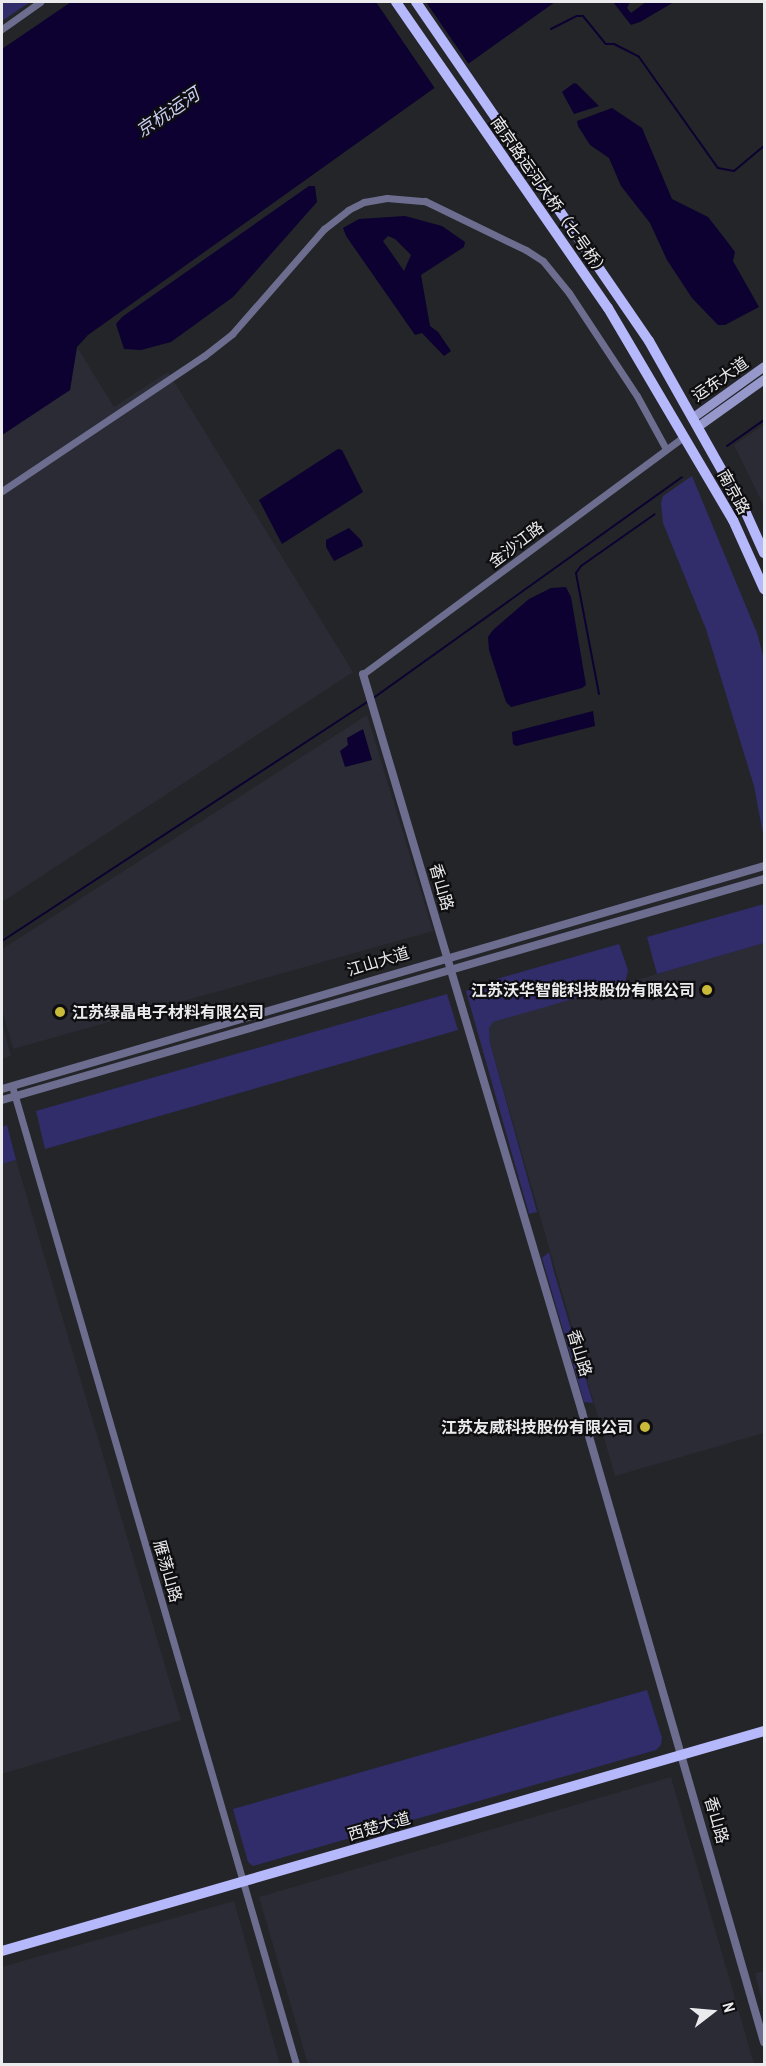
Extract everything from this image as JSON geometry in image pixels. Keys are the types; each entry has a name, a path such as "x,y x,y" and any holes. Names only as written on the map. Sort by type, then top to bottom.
{"main road":[{"name":"南京路运河大桥（七号桥）","path":"396,2 608,308 672,413"},
{"name":"南京路运河大桥（七号桥）","path":"416,2 618,294 684,402"},
{"name":"运东大道","path":"695,422 765,366"},
{"name":"运东大道","path":"695,422 765,379"},
{"name":"南京路","path":"684,402 765,553"},
{"name":"南京路","path":"672,413 733,520 765,589"},
{"name":"西楚大道","path":"2,1951 765,1731"}],"street":[{"path":"2,29 40,2"},
{"path":"2,491 204,356 232,334 250,315 324,229 348,210 364,202 387,198 425,201 526,250 543,261 569,293 637,396 666,449"},
{"name":"金沙江路","path":"363,674 685,436"},
{"name":"香山路","path":"363,674 683,1755 765,2042"},
{"name":"江山大道","path":"2,1089 447,957 765,866"},
{"name":"江山大道","path":"2,1100 765,879"},
{"name":"雁荡山路","path":"12,1086 296,2064"}],"shaded area":[{"path":"2,2 30,2 2,21"},
{"path":"77,347 114,407 168,372 353,672 2,902 2,435 70,390"},
{"path":"764,425 764,506 734,445"},
{"path":"692,476 757,633 764,659 764,839 754,786 706,629 663,523 661,503 663,496"},
{"path":"367,715 433,931 13,1049 2,1009 2,949"},
{"path":"764,904 764,943 657,974 647,937"},
{"name":"江苏沃华智能科技股份有限公司","path":"764,943 764,1433 615,1476 490,1043 489,1028 492,1022"},
{"path":"619,944 628,970 625,984 493,1022 489,1028 490,1043 537,1212 529,1214 466,991 476,985"},
{"path":"447,994 458,1030 45,1149 36,1111"},
{"path":"2,1023 11,1056 2,1059"},
{"path":"7,1125 16,1160 2,1164 2,1127"},
{"path":"16,1160 181,1720 2,1774 2,1164"},
{"path":"549,1252 593,1403 584,1402 542,1258"},
{"path":"647,1690 662,1738 661,1745 656,1750 253,1866 248,1862 233,1809"},
{"path":"671,1777 754,2064 308,2064 259,1897"},
{"path":"234,1901 280,2064 2,2064 2,1967"},
{"path":"764,1971 764,2008 755,1973"}],"water":[{"name":"京杭运河","path":"71,2 555,2 88,335 77,347 70,390 2,435 2,49"},
{"path":"613,2 630,2 627,8 631,13 646,2 674,2 631,25"},
{"path":"574,83 599,106 574,114 562,92"},
{"path":"612,108 642,128 672,199 708,217 735,252 733,261 759,307 725,325 718,325 692,298 667,260 650,223 621,186 609,158 590,145 578,126 577,121"},
{"path":"309,186 315,186 317,202 233,297 171,342 141,350 124,349 116,324 122,317"},
{"path":"405,216 442,226 465,242 464,247 421,275 430,326 438,332 451,351 444,356 422,333 415,335 346,236 343,228 359,219","holes":["388,236 395,239 411,255 404,271 383,241"]},
{"path":"338,449 342,450 363,492 282,544 259,500"},
{"path":"349,528 361,540 363,546 334,561 326,547 326,540"},
{"path":"566,587 571,597 586,685 511,707 506,702 489,650 488,637 529,599 551,588"},
{"path":"593,711 595,726 516,746 513,744 512,732"},
{"path":"363,729 372,760 345,767 340,751 348,745 347,738"}],"pier":[{"path":"376,2 426,2 470,66 436,90"}],"waterway":[{"path":"551,29 577,16 583,16 606,44 614,44 639,57 718,168 734,171 764,146"},
{"path":"727,446 764,420"},
{"path":"372,699 682,477"},
{"path":"599,694 576,573 581,566 655,514"},
{"path":"2,941 367,702"}],"place":[{"name":"江苏沃华智能科技股份有限公司","path":"707,990"},
{"name":"江苏绿晶电子材料有限公司","path":"60,1012"},
{"name":"江苏友威科技股份有限公司","path":"645,1427"}]}
